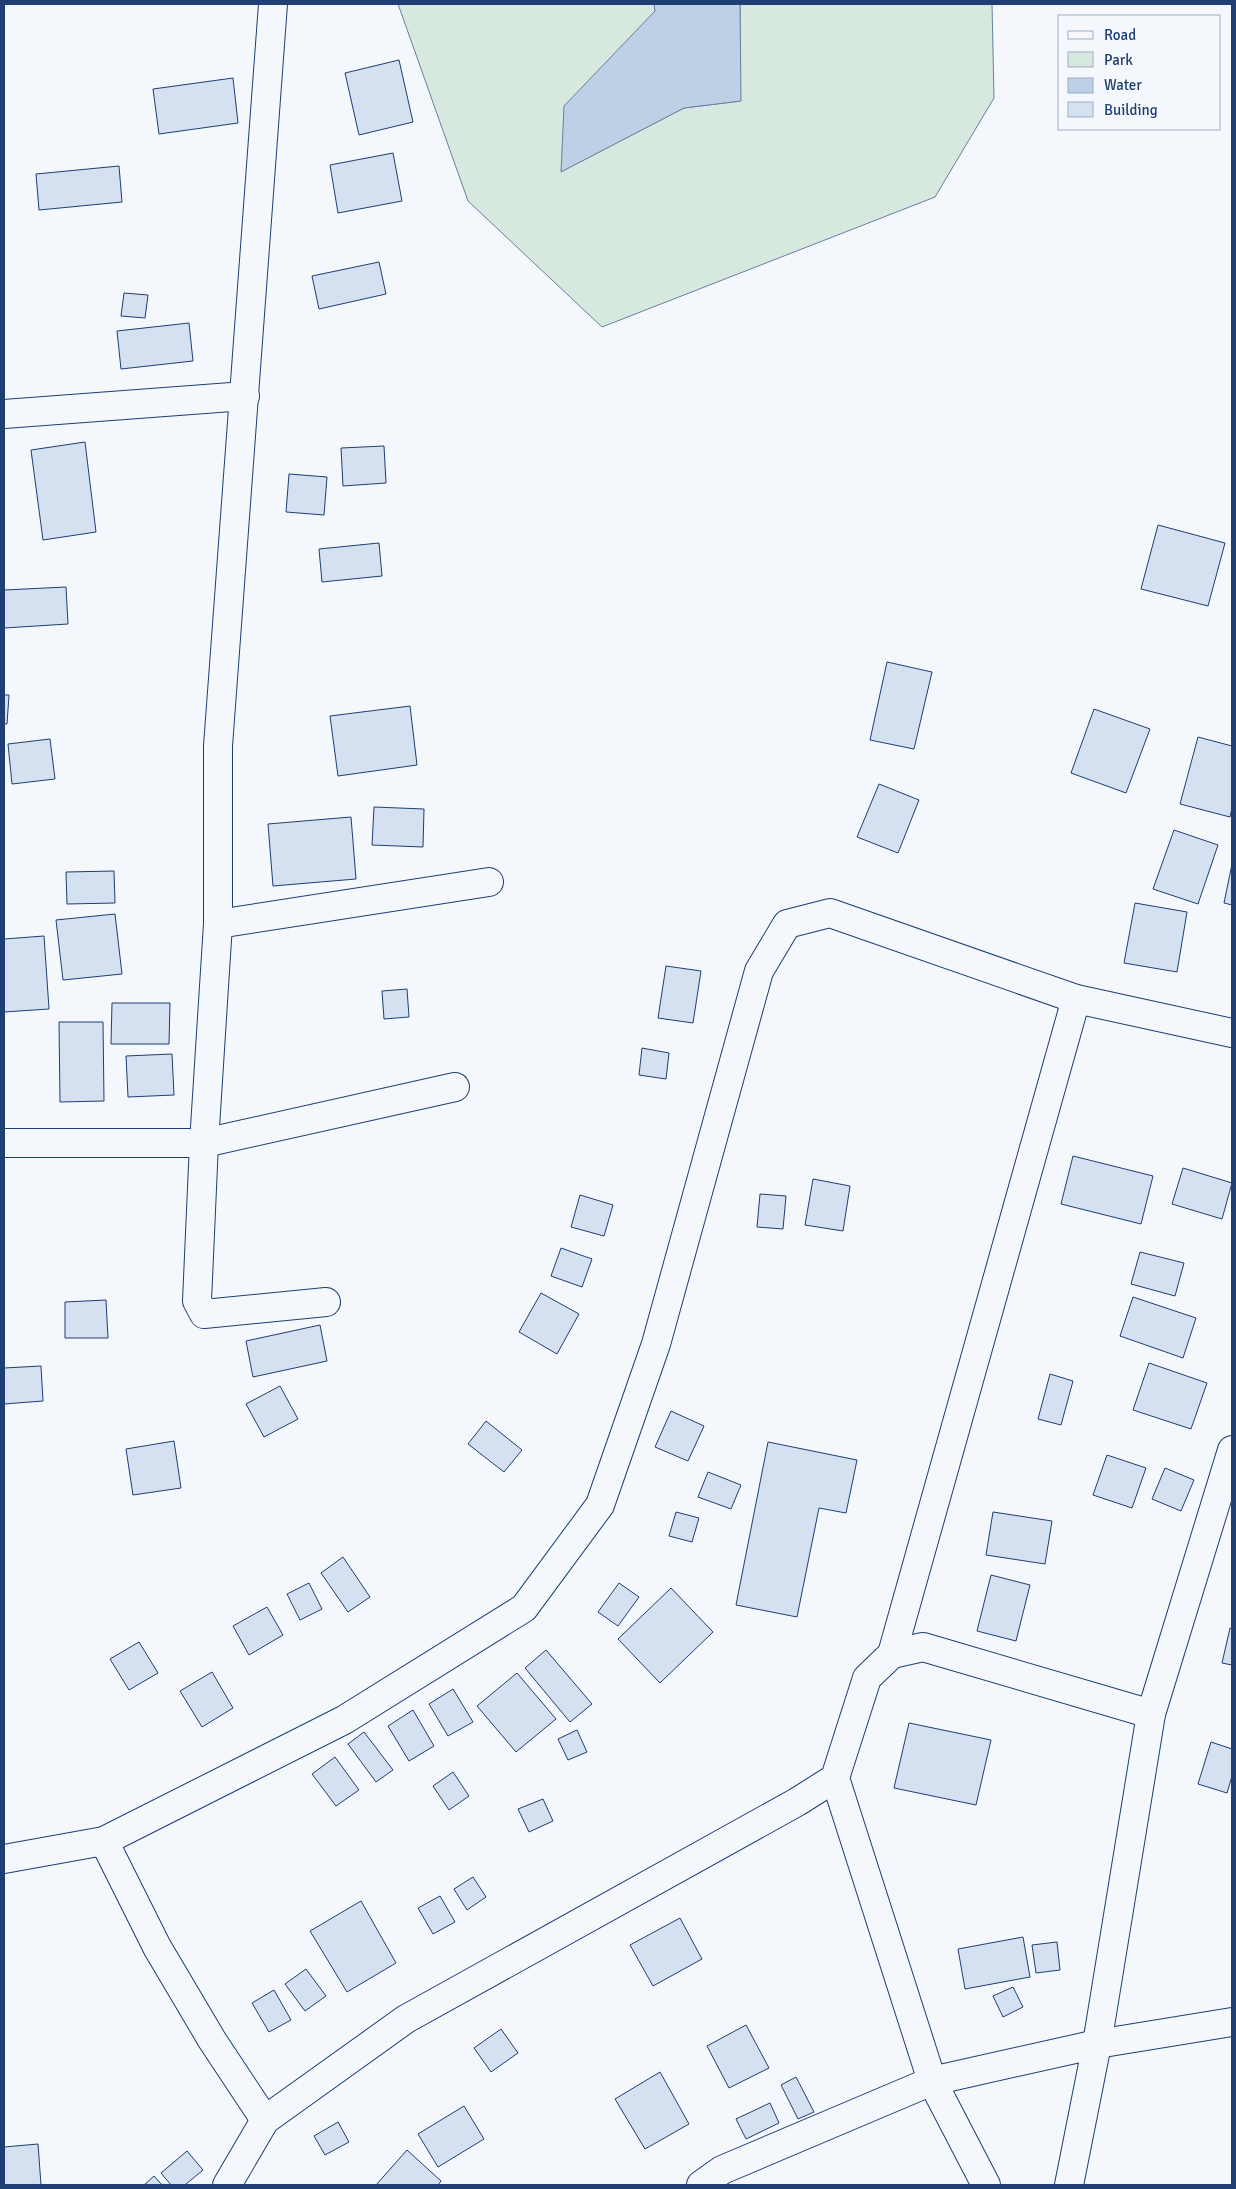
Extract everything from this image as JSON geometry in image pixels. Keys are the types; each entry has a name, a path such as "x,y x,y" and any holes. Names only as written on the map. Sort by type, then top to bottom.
{"street":[{"path":"273,4 218,746 218,924 204,1143 197,1301 204,1314 326,1302"},
{"path":"4,414 245,396"},
{"path":"218,924 489,882"},
{"path":"4,1859 104,1841 344,1720 524,1608 600,1505 656,1344 759,971 788,924 830,913 1076,999 1232,1033"},
{"path":"986,2185 932,2081 835,1778 867,1678 892,1654 1076,999"},
{"path":"4,1143 204,1143 455,1087"},
{"path":"1069,2185 1097,2044 1151,1714 1232,1450"},
{"path":"892,1654 923,1647 1151,1714"},
{"path":"227,2185 265,2120 406,2019 797,1802 835,1778"},
{"path":"104,1841 162,1956 212,2040 265,2120"},
{"path":"701,2185 722,2170 932,2081 1097,2044 1232,2022"}],"green space":[{"path":"398,4 654,4 655,11 562,171 684,108 740,101 740,4 992,4 994,98 935,197 602,327 468,201"}],"water":[{"path":"654,4 740,4 741,101 684,108 561,172 564,106 655,11"}],"building":[{"path":"399,60 413,122 359,135 345,73"},
{"path":"233,78 238,123 159,134 153,89"},
{"path":"393,153 402,201 338,213 330,165"},
{"path":"119,166 122,202 39,210 36,174"},
{"path":"379,262 386,294 319,309 312,276"},
{"path":"124,293 148,295 145,318 121,316"},
{"path":"189,323 193,361 121,369 117,331"},
{"path":"85,442 96,532 43,540 31,450"},
{"path":"384,446 386,483 343,486 341,448"},
{"path":"289,474 327,477 324,515 286,512"},
{"path":"1158,525 1225,543 1208,606 1141,589"},
{"path":"379,543 382,576 322,582 319,549"},
{"path":"66,587 68,624 4,628 4,590"},
{"path":"887,662 932,672 914,749 870,740"},
{"path":"4,695 9,695 7,724 4,724"},
{"path":"410,706 417,765 338,776 330,716"},
{"path":"1094,709 1150,729 1126,793 1071,773"},
{"path":"1198,737 1232,746 1232,808 1230,817 1180,804"},
{"path":"50,739 55,779 12,784 8,744"},
{"path":"879,784 919,800 898,853 857,837"},
{"path":"374,807 424,809 423,847 372,845"},
{"path":"351,817 356,879 273,886 268,824"},
{"path":"1174,830 1218,845 1198,904 1153,889"},
{"path":"1232,864 1232,905 1224,903"},
{"path":"114,871 115,903 67,904 66,872"},
{"path":"1135,903 1187,912 1177,972 1124,963"},
{"path":"115,914 122,974 63,980 56,920"},
{"path":"44,936 49,1009 4,1012 4,939"},
{"path":"666,966 701,971 693,1023 658,1018"},
{"path":"407,989 409,1017 384,1019 382,991"},
{"path":"112,1003 170,1003 169,1044 111,1044"},
{"path":"59,1022 103,1022 104,1101 60,1102"},
{"path":"642,1048 669,1053 666,1079 639,1075"},
{"path":"172,1054 174,1095 128,1097 126,1056"},
{"path":"1073,1156 1153,1176 1141,1224 1061,1204"},
{"path":"1183,1168 1232,1183 1222,1219 1172,1204"},
{"path":"813,1179 850,1186 843,1231 805,1225"},
{"path":"760,1194 786,1196 783,1229 757,1227"},
{"path":"580,1195 613,1205 604,1236 571,1227"},
{"path":"561,1248 592,1259 582,1287 551,1276"},
{"path":"1140,1252 1184,1263 1175,1296 1131,1284"},
{"path":"541,1293 579,1314 557,1354 519,1332"},
{"path":"1133,1297 1196,1318 1183,1358 1120,1336"},
{"path":"106,1300 108,1338 65,1338 65,1302"},
{"path":"320,1325 327,1361 253,1377 246,1341"},
{"path":"1149,1363 1207,1383 1191,1429 1133,1410"},
{"path":"41,1366 43,1401 4,1404 4,1368"},
{"path":"1050,1374 1073,1381 1061,1425 1038,1419"},
{"path":"280,1386 298,1419 264,1437 246,1404"},
{"path":"671,1411 704,1426 688,1461 655,1447"},
{"path":"486,1421 522,1450 504,1472 468,1444"},
{"path":"174,1441 181,1488 133,1495 126,1449"},
{"path":"768,1442 857,1460 846,1513 819,1508 797,1617 736,1605"},
{"path":"1107,1455 1146,1468 1132,1508 1093,1495"},
{"path":"1165,1468 1194,1480 1181,1511 1152,1499"},
{"path":"708,1472 741,1485 731,1509 698,1497"},
{"path":"676,1512 699,1518 692,1542 669,1536"},
{"path":"993,1512 1052,1521 1045,1564 986,1555"},
{"path":"343,1557 370,1597 348,1612 321,1573"},
{"path":"991,1575 1030,1585 1016,1641 977,1631"},
{"path":"309,1583 322,1609 300,1620 287,1594"},
{"path":"619,1583 639,1597 618,1626 598,1612"},
{"path":"671,1588 713,1632 660,1683 618,1639"},
{"path":"267,1607 283,1635 249,1655 233,1626"},
{"path":"1230,1628 1232,1629 1232,1665 1222,1663"},
{"path":"139,1642 158,1673 129,1690 110,1659"},
{"path":"546,1650 592,1704 570,1722 525,1668"},
{"path":"212,1672 233,1708 202,1727 180,1691"},
{"path":"517,1673 556,1719 516,1752 477,1706"},
{"path":"453,1689 473,1722 448,1736 429,1704"},
{"path":"413,1710 434,1746 409,1761 388,1726"},
{"path":"909,1723 991,1740 976,1805 894,1788"},
{"path":"577,1730 587,1752 568,1760 558,1739"},
{"path":"364,1732 393,1770 376,1782 348,1744"},
{"path":"1211,1742 1232,1749 1232,1776 1227,1793 1198,1784"},
{"path":"335,1757 359,1790 336,1806 312,1774"},
{"path":"453,1772 469,1796 449,1810 433,1786"},
{"path":"543,1799 553,1821 529,1832 518,1809"},
{"path":"473,1877 486,1897 467,1910 454,1889"},
{"path":"440,1896 455,1922 433,1934 418,1908"},
{"path":"361,1901 396,1963 347,1992 310,1931"},
{"path":"680,1918 702,1959 653,1986 630,1945"},
{"path":"1023,1937 1030,1977 965,1989 958,1949"},
{"path":"1057,1942 1060,1970 1036,1973 1032,1945"},
{"path":"306,1969 326,1996 305,2011 285,1984"},
{"path":"1013,1987 1023,2007 1003,2017 993,1996"},
{"path":"274,1990 291,2020 269,2032 252,2003"},
{"path":"746,2025 769,2068 729,2088 707,2046"},
{"path":"501,2029 518,2053 491,2072 474,2048"},
{"path":"660,2072 689,2124 645,2149 615,2099"},
{"path":"796,2077 814,2112 798,2119 781,2085"},
{"path":"770,2103 779,2123 746,2139 736,2119"},
{"path":"464,2106 484,2139 438,2167 418,2134"},
{"path":"338,2122 349,2142 325,2155 314,2136"},
{"path":"38,2144 41,2185 4,2185 4,2147"},
{"path":"407,2150 441,2181 438,2185 376,2185"},
{"path":"187,2151 203,2170 185,2185 171,2185 161,2173"},
{"path":"154,2176 162,2185 144,2185"}]}
